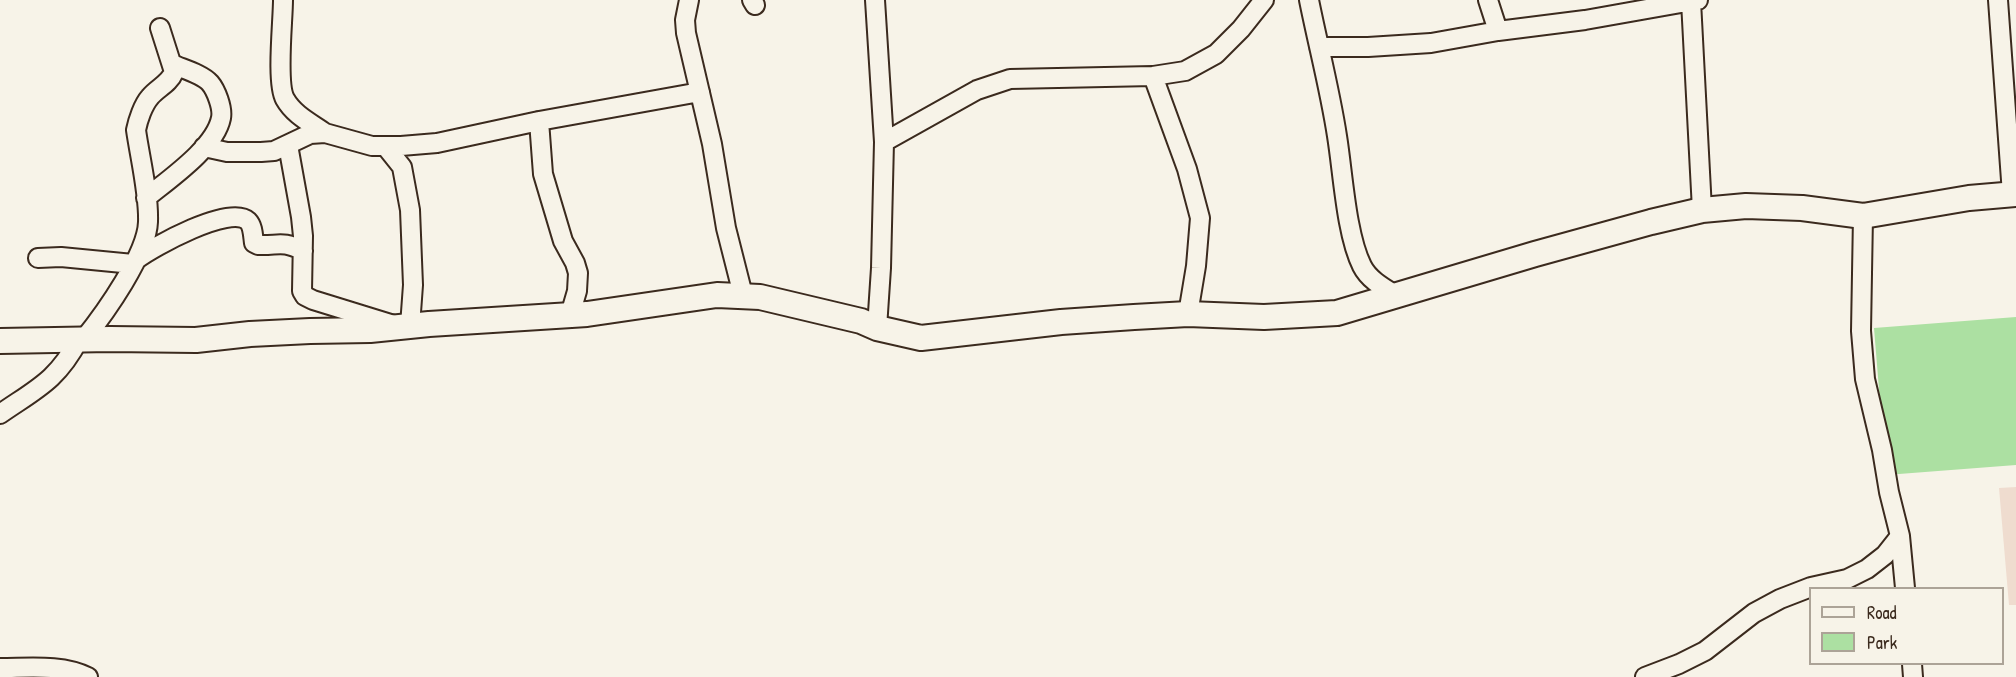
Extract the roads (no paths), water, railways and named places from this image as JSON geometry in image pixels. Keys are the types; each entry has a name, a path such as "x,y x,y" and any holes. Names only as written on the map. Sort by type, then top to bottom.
{"street":[{"path":"283,0 284,98 295,112 325,133"},
{"path":"688,0 685,20 712,144 726,228 743,295"},
{"path":"875,0 884,142 877,328"},
{"path":"884,142 976,90 1010,79 1153,76 1185,71 1216,54 1241,29 1264,0"},
{"path":"1310,0 1356,252 1363,269 1375,282 1397,296"},
{"path":"1488,0 1497,31"},
{"path":"1319,47 1431,43 1497,31 1585,20 1637,5 1694,1 1702,210"},
{"path":"0,341 196,340 250,334 370,330 630,309 692,297 717,295 760,297 921,338 1061,322 1188,314 1264,317 1337,313 1577,242 1702,210 1746,206 1802,208 1863,216 1969,198 2014,194 1995,1"},
{"path":"0,414 49,381 103,314 134,262 146,236 148,223 137,122 149,98 172,77 174,72 160,28"},
{"path":"146,198 204,147 221,120 220,105 210,83 172,64"},
{"path":"1153,76 1187,169 1200,218 1196,266 1188,314"},
{"path":"204,147 227,152 274,151 310,134 325,133 372,146 437,143 540,121 700,92"},
{"path":"540,121 540,154 543,174 563,242 578,273 577,291 570,315"},
{"path":"288,145 301,217 303,251 301,283 305,296 338,308 406,326"},
{"path":"386,147 402,167 410,210 413,285 406,326"},
{"path":"1863,216 1861,331 1865,379 1882,450 1888,492 1900,536 1905,587"},
{"path":"38,258 61,257 134,262 160,244 211,221 227,217 248,220 252,227 254,243 258,245 290,244 303,251"},
{"path":"1811,587 1847,579 1867,569 1885,555 1900,536"},
{"path":"1645,677 1705,651 1754,613 1780,599 1809,588"},
{"path":"0,668 62,669 75,671 88,677"}]}
